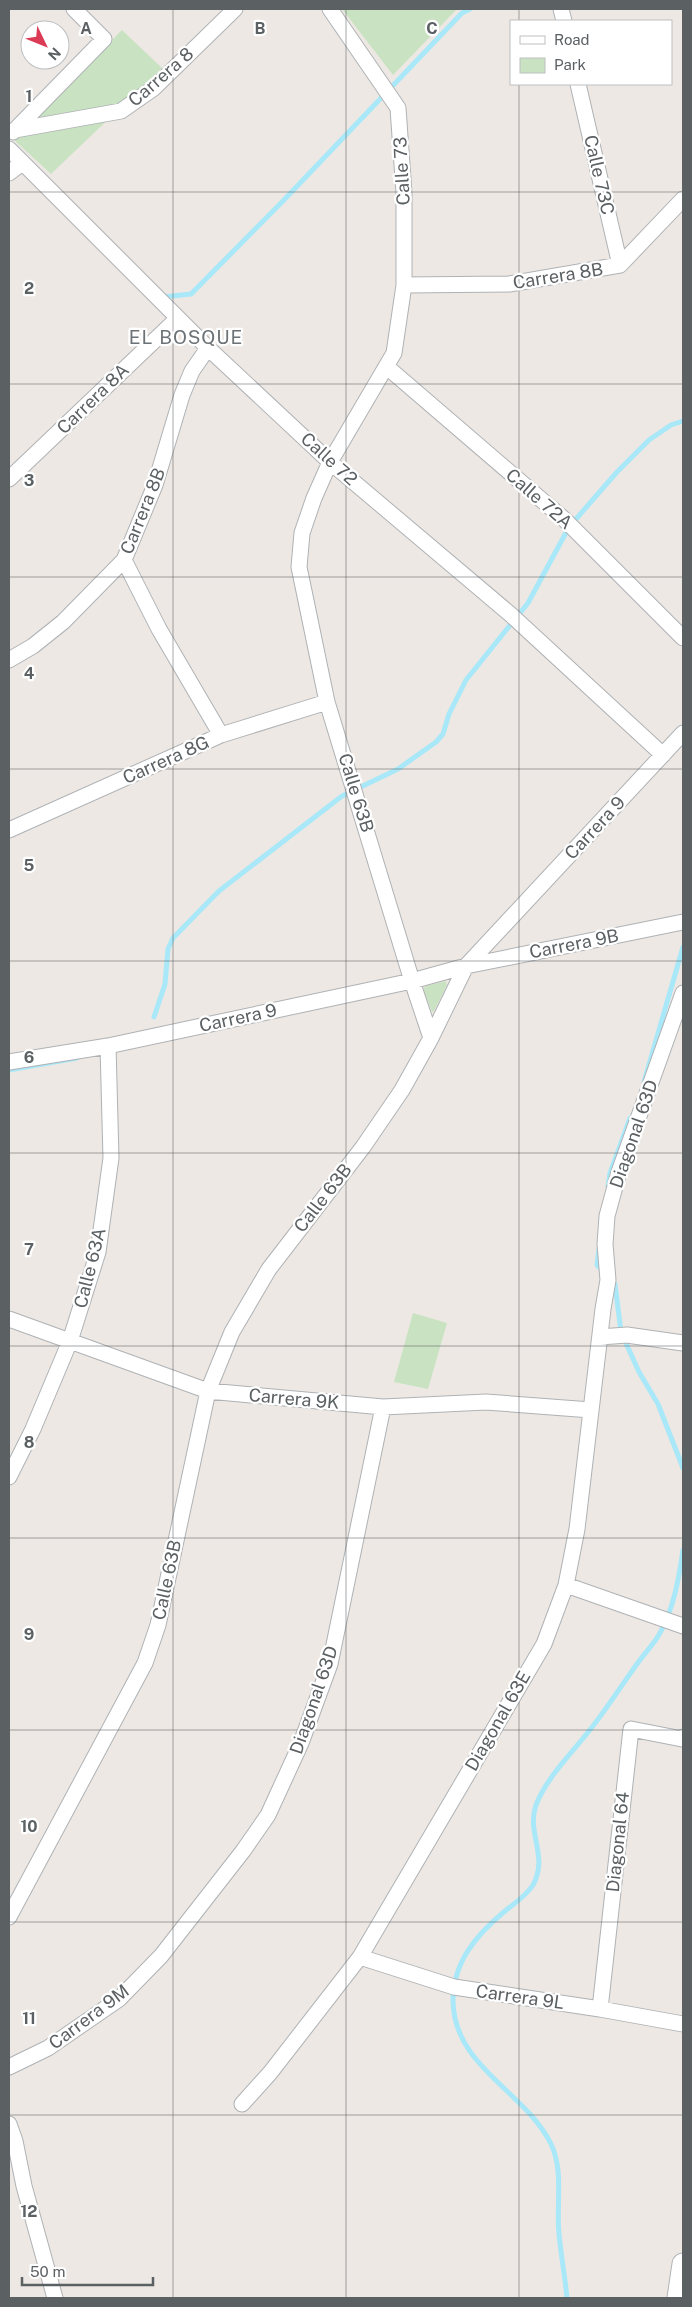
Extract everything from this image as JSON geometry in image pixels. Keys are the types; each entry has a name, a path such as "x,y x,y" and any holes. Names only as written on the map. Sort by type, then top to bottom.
{"street":[{"name":"Carrera 8","path":"12,133 104,39 74,9"},
{"name":"Carrera 8","path":"12,133 121,111 154,88 235,9"},
{"name":"Calle 73","path":"330,9 398,108 404,193 404,285 394,353 387,367"},
{"name":"Calle 73C","path":"578,85 620,265"},
{"name":"Calle 72","path":"9,149 177,319 330,462 510,614 663,755"},
{"path":"9,174 22,163"},
{"name":"Carrera 8B","path":"404,285 509,284 620,265 683,199"},
{"name":"Carrera 8A","path":"9,479 177,319"},
{"name":"Carrera 8B","path":"9,660 33,646 63,622 124,560 155,484 182,395 192,370 208,348"},
{"name":"Calle 63B","path":"9,1917 145,1663 158,1625 208,1391 232,1332 269,1269 363,1147 402,1090 431,1038 327,702 299,567 302,533 314,498 330,462 387,367"},
{"name":"Calle 72A","path":"387,367 570,525 683,638"},
{"path":"124,560 159,629 221,735"},
{"name":"Carrera 8G","path":"9,830 221,735 327,702"},
{"name":"Carrera 9","path":"431,1038 466,966 683,733"},
{"name":"Carrera 9B","path":"466,966 683,922"},
{"name":"Carrera 9","path":"9,1062 108,1046 412,981 466,966"},
{"name":"Diagonal 63D","path":"608,1280 605,1244 607,1216 619,1172 683,993"},
{"name":"Calle 63A","path":"9,1477 33,1430 70,1341 98,1252 111,1158 108,1046"},
{"name":"Diagonal 63E","path":"242,2104 270,2074 360,1956 544,1644 566,1585 577,1529 608,1280"},
{"name":"Carrera 9K","path":"9,1319 208,1391 383,1407 486,1402 591,1410"},
{"path":"600,1337 622,1335 683,1343"},
{"name":"Diagonal 63D","path":"161,1956 243,1851 268,1815 301,1743 330,1664 383,1407"},
{"path":"566,1585 683,1626"},
{"name":"Diagonal 64","path":"600,2009 631,1729 682,1739 683,1737"},
{"name":"Carrera 9M","path":"9,2067 28,2060 48,2048 119,1999 161,1956"},
{"name":"Carrera 9L","path":"360,1956 456,1988 600,2009 683,2024"},
{"path":"9,2124 55,2298"},
{"path":"678,2298 683,2264"}],"green space":[{"path":"342,9 457,9 393,75"},
{"path":"122,30 162,68 51,174 13,139"},
{"path":"446,981 447,985 432,1012 423,989 426,986"},
{"path":"413,1313 447,1323 428,1389 394,1382"}],"waterway":[{"path":"163,297 191,294 282,202 462,13 470,9"},
{"path":"154,1017 165,984 168,949 173,938 219,891 342,796 398,769 436,742 443,734 449,714 466,680 528,603 569,527 617,472 649,440 671,425 683,421"},
{"path":"644,1082 683,947"},
{"path":"9,1070 77,1058"},
{"path":"608,1186 610,1173 630,1118"},
{"path":"599,1249 597,1265 604,1272"},
{"path":"611,1280 615,1284 621,1332 639,1372 658,1404 683,1468"},
{"path":"567,2298 558,2223 558,2176 555,2154 539,2125 478,2061 465,2044 456,2024 453,2001 454,1987 457,1974 468,1950 494,1920 524,1896 533,1885 539,1864 534,1825 536,1805 553,1775 595,1723 660,1633 678,1582 683,1550"}],"district":[{"name":"EL BOSQUE","path":"186,337"}]}
